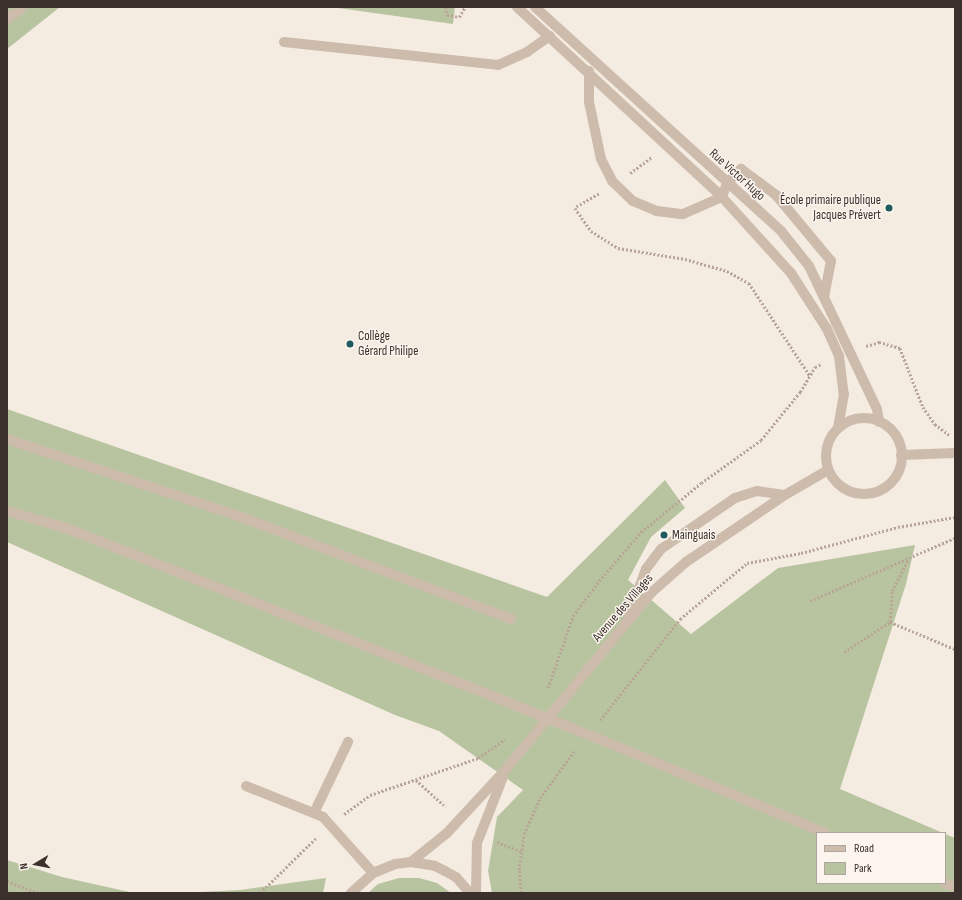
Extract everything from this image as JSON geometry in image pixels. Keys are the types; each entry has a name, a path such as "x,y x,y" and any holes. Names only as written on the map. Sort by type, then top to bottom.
{"street":[{"path":"7,19 23,7"},
{"name":"Rue Victor Hugo","path":"517,7 589,71 722,197 799,283 827,329 839,356 844,394 838,428"},
{"name":"Rue Victor Hugo","path":"535,7 781,231 809,266 876,409 879,422"},
{"path":"284,42 498,65 527,52 550,36"},
{"name":"Rue Victor Hugo","path":"589,71 589,102 601,159 612,181 633,201 657,211 683,214 722,197"},
{"path":"722,197 727,183 741,169 776,195 831,261 824,297"},
{"path":"864,417 879,422 892,432 899,442 902,455 899,468 893,480 884,488 871,493 858,494 846,489 835,481 828,470 827,448 838,428 847,422 864,417"},
{"path":"7,439 236,515 511,619"},
{"path":"902,455 955,453"},
{"name":"Avenue des Villages","path":"411,862 447,833 506,769 652,592 686,562 785,495 828,470"},
{"path":"627,621 646,568 661,549 735,498 757,491 785,495"},
{"path":"7,511 66,528 512,704 823,832"},
{"path":"314,813 348,742"},
{"name":"Avenue des Villages","path":"476,893 476,842 506,769"},
{"path":"246,786 323,817 373,872"},
{"path":"351,892 373,872 395,864 411,862 434,866 445,871 456,877 470,893"}],"path":[{"path":"446,7 447,15 459,17 465,7"},
{"path":"576,208 591,231 618,248 685,260 726,271 749,283 811,376"},
{"path":"850,352 879,342 889,343 900,348 923,407 935,424 945,430 955,433"},
{"path":"547,689 573,616 599,581 641,532 701,483 761,440 811,376 815,367 839,356"},
{"path":"945,430 951,437 955,453"},
{"path":"596,725 680,619 747,563 800,553 898,526 955,517"},
{"path":"810,601 955,538"},
{"path":"890,622 892,591 908,558"},
{"path":"890,622 955,649"},
{"path":"844,652 890,622"},
{"path":"260,893 330,825 370,795 478,758 507,737"},
{"path":"520,893 519,870 524,834 540,798 577,748"},
{"path":"7,881 39,893"}],"green space":[{"path":"7,7 60,7 7,49"},
{"path":"331,7 455,7 453,24"},
{"path":"7,409 547,597 665,480 685,508 651,537 628,580 691,634 778,568 915,545 906,584 840,789 941,832 816,832 816,884 946,884 946,834 955,838 955,893 492,893 488,871 497,817 523,790 439,731 395,715 7,542"},
{"path":"7,860 62,877 134,893 7,893"},
{"path":"326,878 323,893 182,893 240,890"},
{"path":"399,878 419,878 437,883 451,893 368,893 378,884"}],"place":[{"name":"École primaire publique Jacques Prévert","path":"889,208"},
{"name":"Collège Gérard Philipe","path":"350,344"},
{"name":"Mainguais","path":"664,535"}]}
